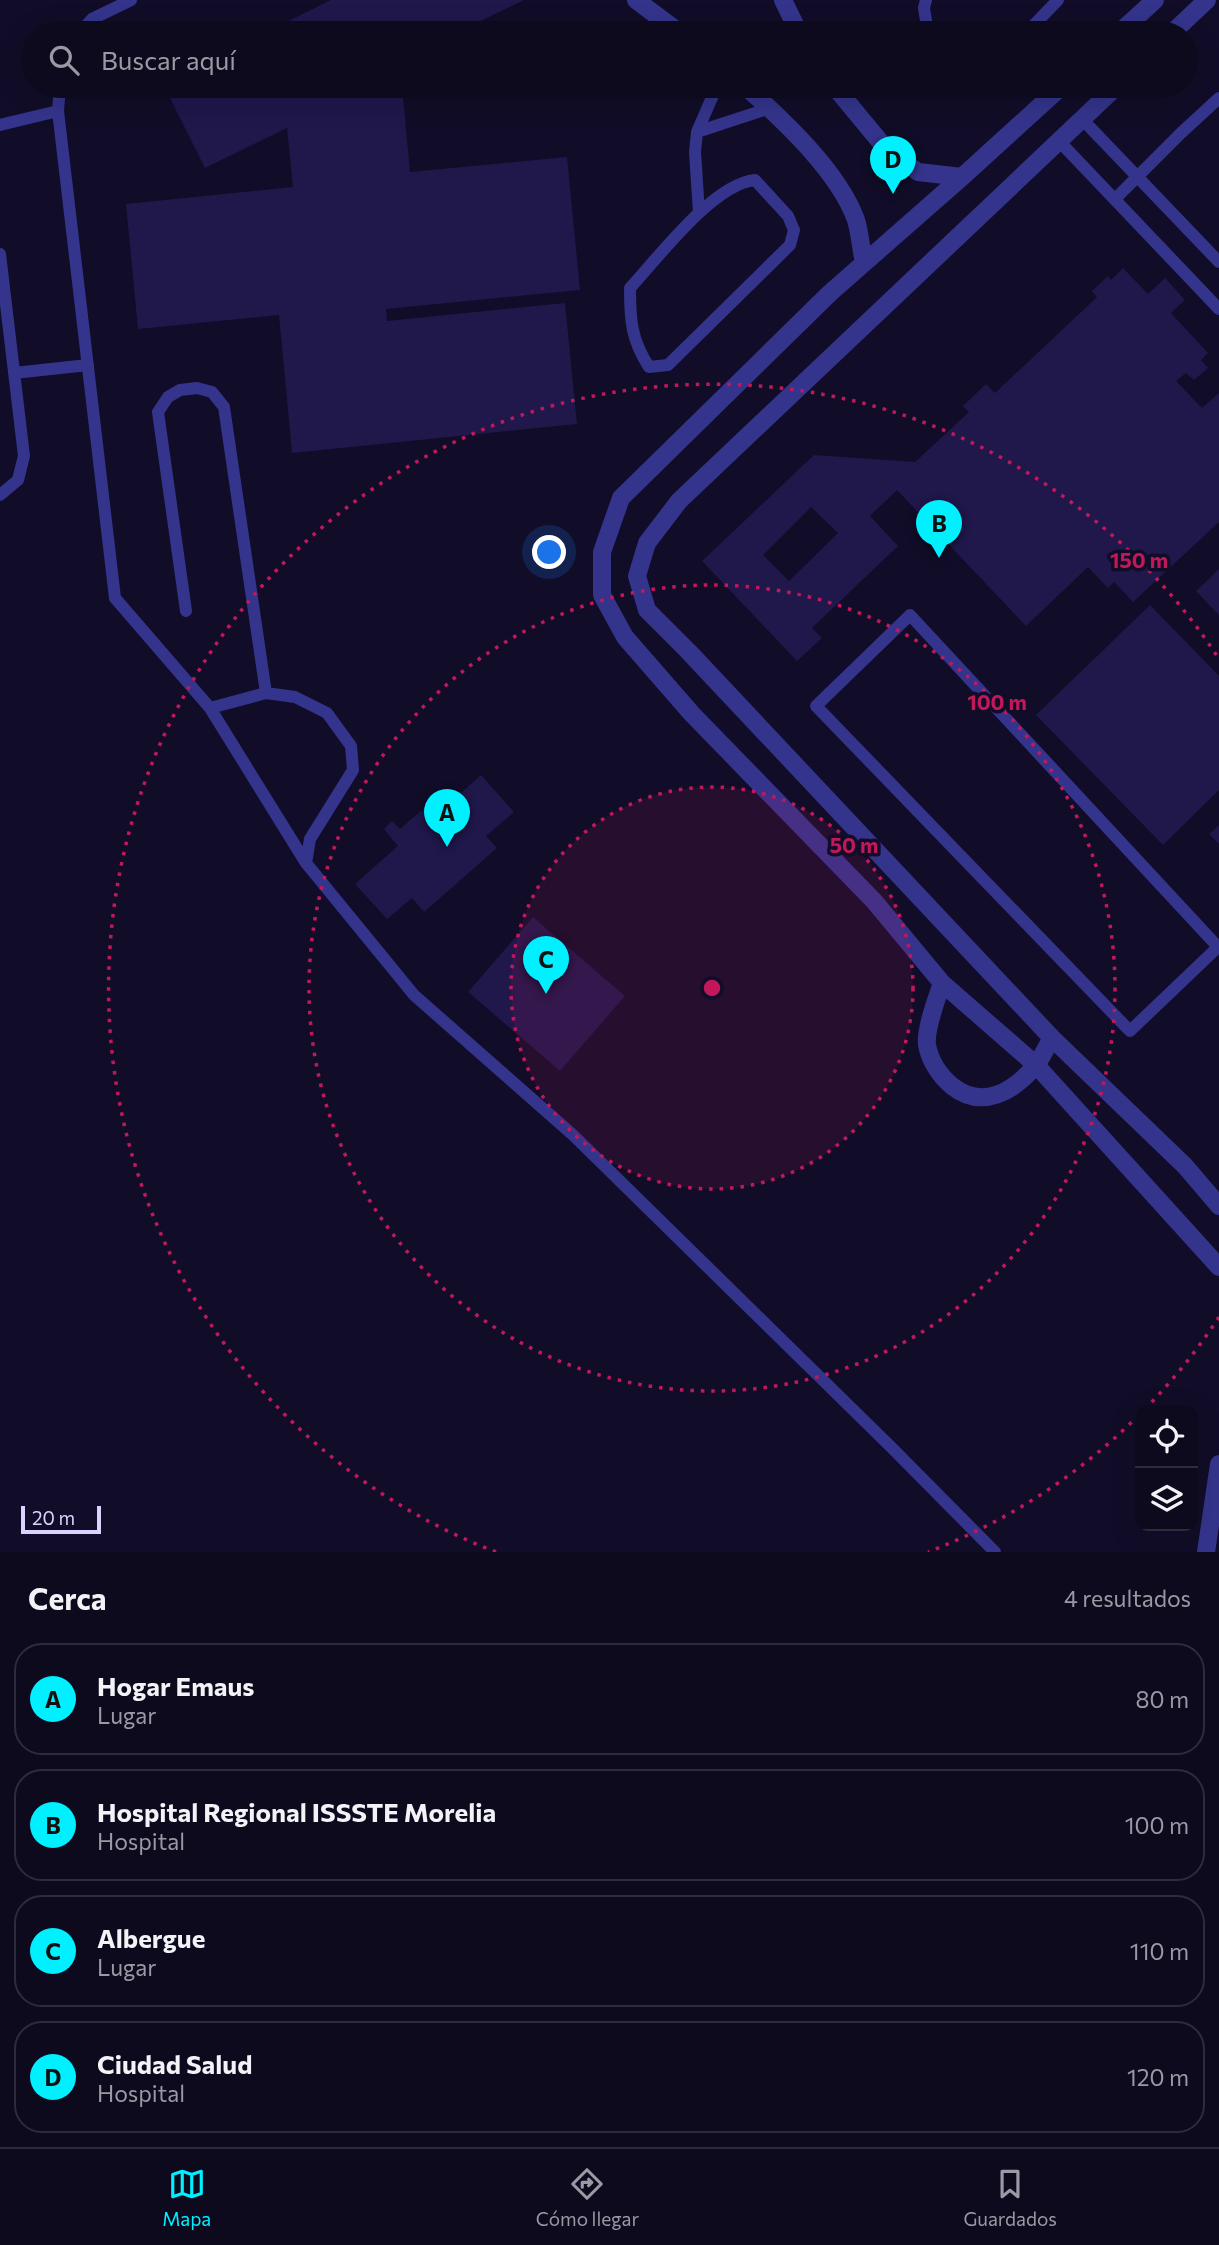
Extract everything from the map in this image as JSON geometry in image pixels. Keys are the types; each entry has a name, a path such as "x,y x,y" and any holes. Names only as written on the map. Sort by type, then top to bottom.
{"street":[{"path":"637,1 657,0"},
{"path":"783,0 793,21"},
{"path":"1132,21 1156,0"},
{"path":"1185,21 1207,0"},
{"path":"637,1 664,21"},
{"path":"759,98 835,179 856,220 864,263"},
{"path":"844,98 887,150 918,172 962,177"},
{"path":"1049,98 864,263 621,498 602,552 602,595 625,637 691,714 874,901 942,983 1036,1065 1219,1267"},
{"path":"1104,98 679,501 647,543 637,576 647,610 1052,1038 1185,1166 1219,1206"},
{"path":"942,983 932,1012 927,1045 940,1076 963,1095 990,1098 1019,1082 1036,1065 1052,1038"},
{"path":"1206,1552 1219,1464"}],"lane":[{"path":"90,21 131,0"},
{"path":"926,0 926,21"},
{"path":"1038,21 1058,0"},
{"path":"59,98 58,111 115,598 210,708 306,863 414,995 573,1135 995,1552"},
{"path":"699,213 727,189 755,180 788,216 794,230 790,245 668,365 649,367 638,349 630,321 630,288 699,213 695,152 697,132 712,98"},
{"path":"1115,199 1219,98"},
{"path":"697,132 770,108"},
{"path":"0,125 58,111"},
{"path":"1082,119 1219,262"},
{"path":"1059,141 1219,309"},
{"path":"0,254 24,456 18,480 0,495"},
{"path":"14,373 88,365"},
{"path":"186,611 159,412 168,397 180,390 197,388 212,392 224,407 266,693"},
{"path":"910,615 1218,946 1130,1031 816,706 910,615"},
{"path":"210,708 266,693 295,697 327,713 351,746 353,770 310,839 306,863"}],"building":[{"path":"331,0 524,0 481,21 288,21"},
{"path":"170,98 403,98 410,172 567,157 580,290 386,309 387,321 565,303 577,424 292,453 279,315 138,329 126,204 293,187 287,128 205,168"},
{"path":"1123,268 1148,294 1165,278 1185,300 1171,313 1208,353 1201,360 1208,368 1194,380 1186,373 1176,381 1202,408 1219,393 1219,522 1133,602 1114,582 1108,588 1088,567 1026,626 897,490 870,516 898,546 812,628 822,638 797,661 702,561 814,455 915,462 969,412 963,406 986,384 995,393 1097,297 1092,291 1108,276 1111,280","holes":["811,507 838,533 789,581 763,555"]},
{"path":"1219,569 1219,615 1196,591"},
{"path":"1150,605 1219,676 1219,790 1163,845 1036,715"},
{"path":"481,775 514,812 486,836 497,848 424,912 412,898 387,919 355,884 398,846 384,829 392,821 400,829 422,810 431,820"},
{"path":"1219,825 1219,844 1209,834"},
{"path":"533,917 625,996 560,1071 468,992"}],"place":[{"name":"Ciudad Salud","path":"893,194"},
{"name":"Hospital Regional ISSSTE Morelia","path":"939,558"},
{"name":"Hogar Emaus","path":"447,847"},
{"name":"Albergue","path":"546,994"}]}
